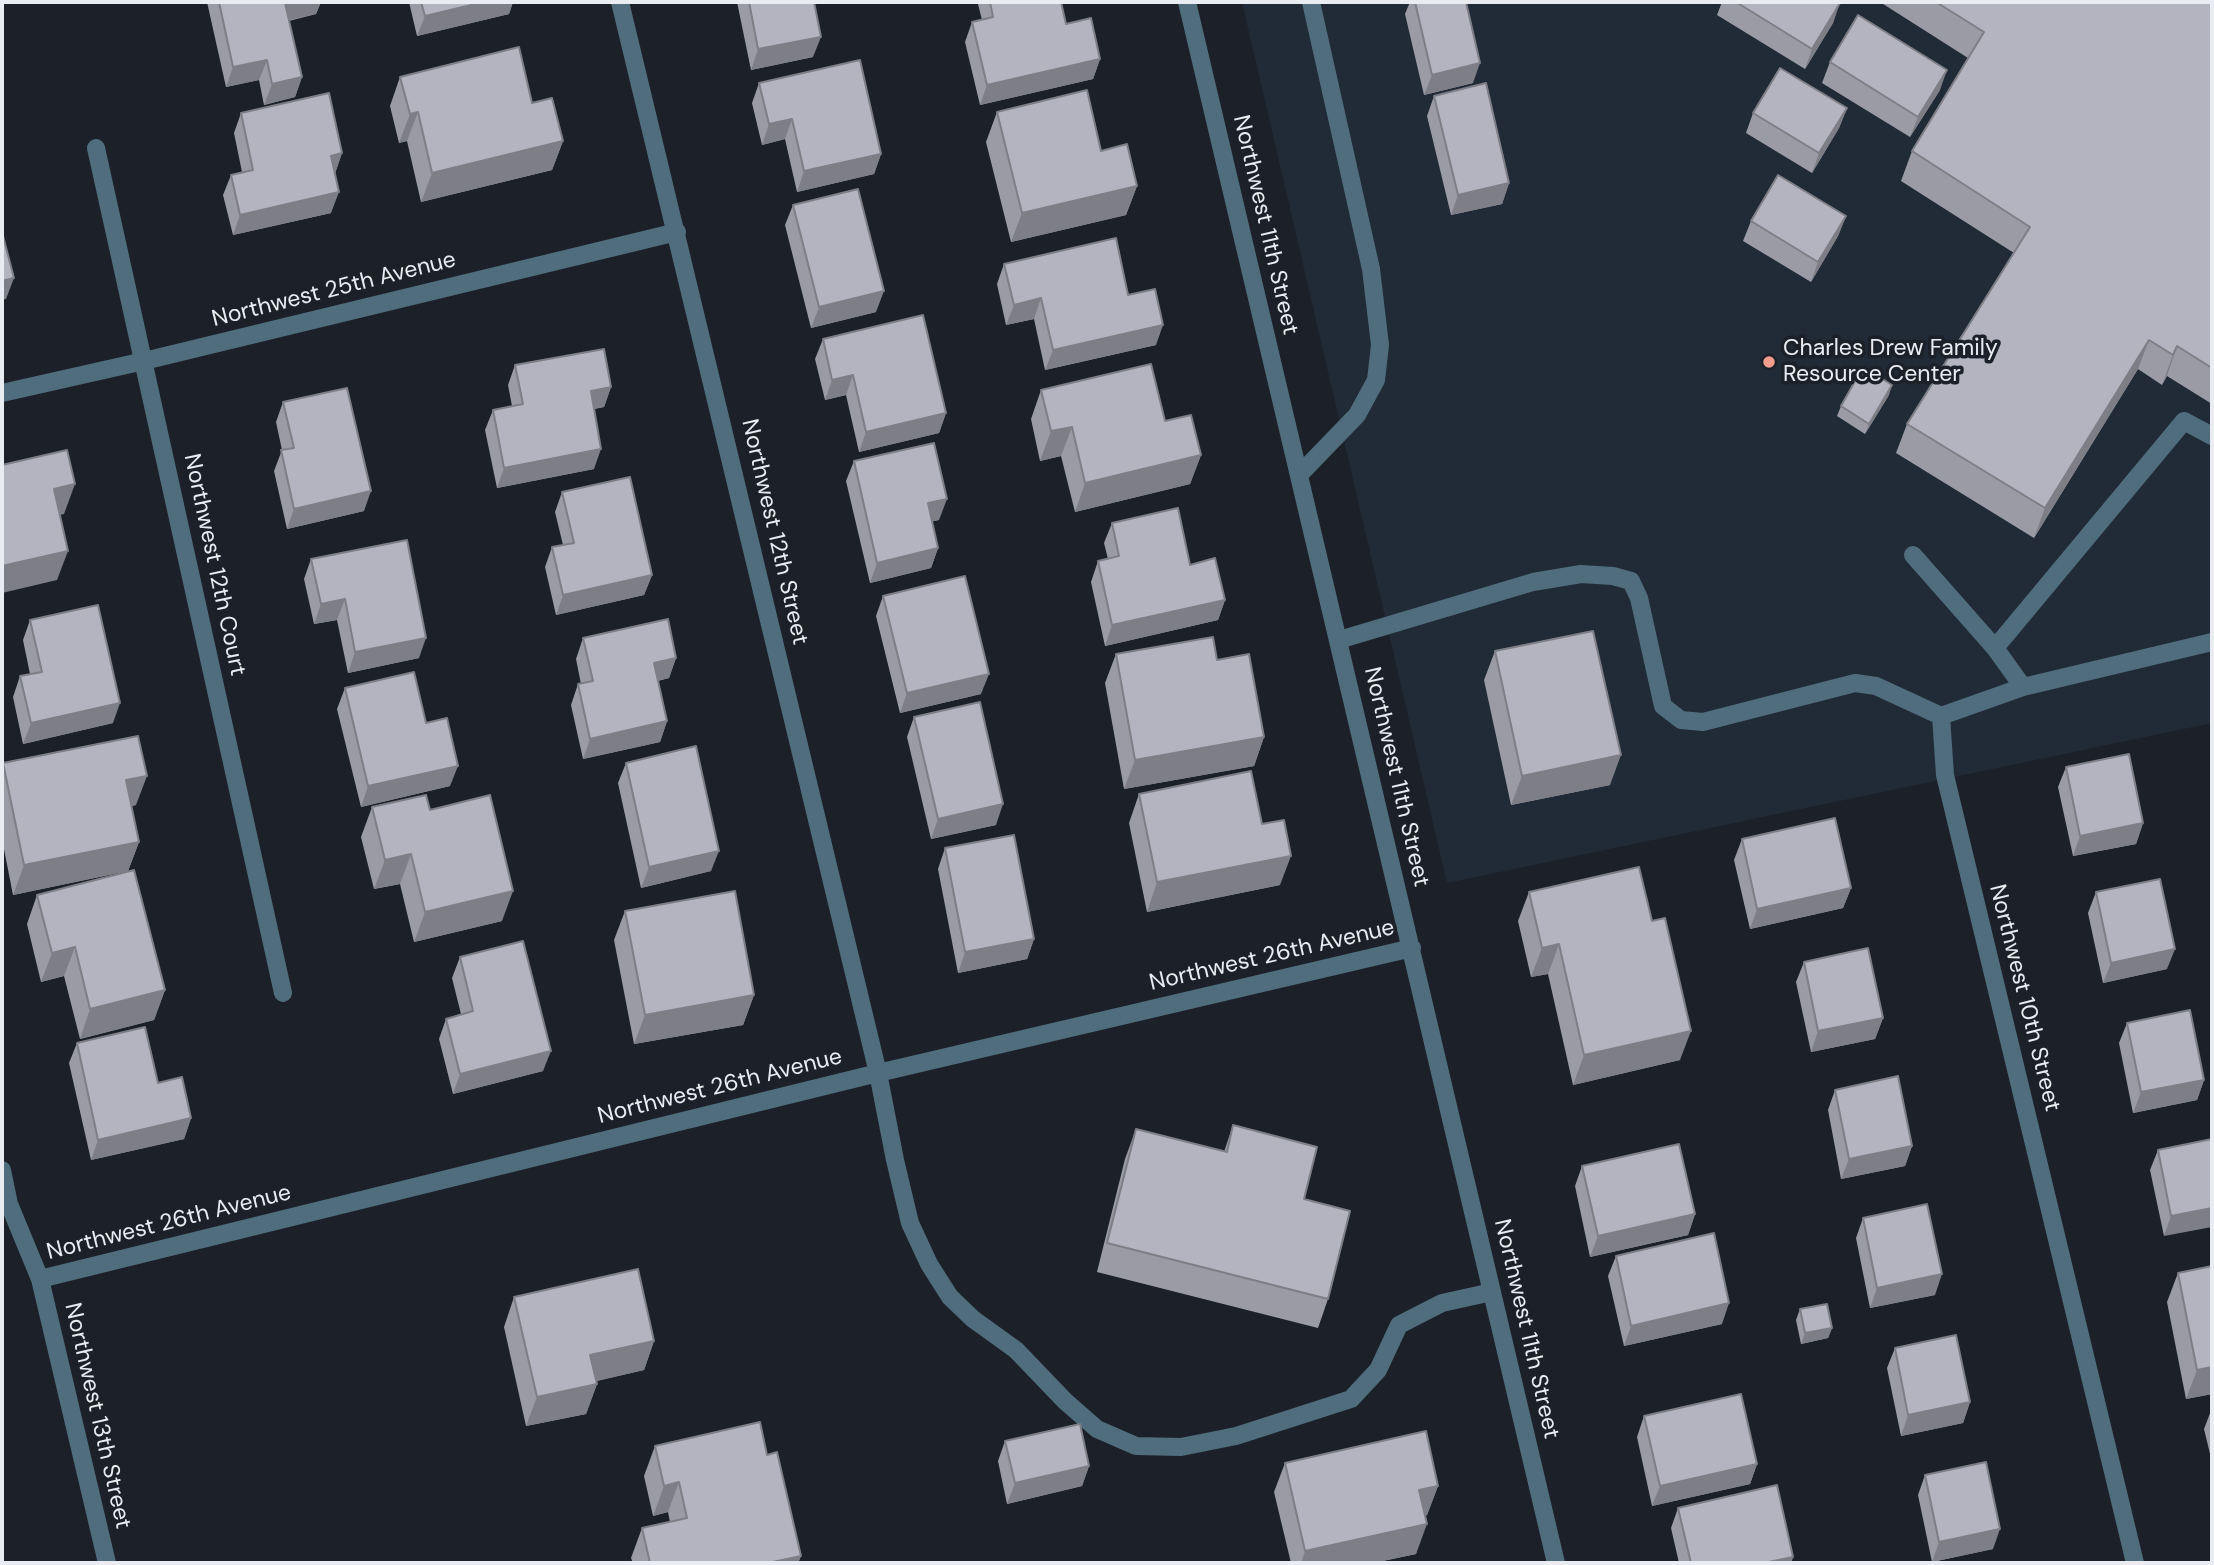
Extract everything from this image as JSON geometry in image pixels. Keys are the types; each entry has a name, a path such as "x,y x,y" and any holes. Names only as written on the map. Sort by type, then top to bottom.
{"street":[{"name":"Northwest 12th Street","path":"620,2 878,1073 910,1223 929,1264 950,1297 973,1319 1016,1350 1065,1401 1097,1429 1136,1446 1181,1447 1236,1436 1350,1399 1378,1370 1399,1325 1442,1303 1493,1292"},
{"name":"Northwest 11th Street","path":"1187,2 1556,1563"},
{"path":"1299,475 1357,415 1376,380 1380,345 1371,269 1311,2"},
{"name":"Northwest 12th Court","path":"96,148 283,993"},
{"name":"Northwest 25th Avenue","path":"2,393 677,232"},
{"path":"1995,648 2184,421 2212,436"},
{"path":"1913,555 1995,648 2023,687"},
{"path":"1339,640 1534,582 1581,574 1613,576 1631,581 1639,598 1663,706 1681,720 1703,722 1855,683 1876,686 1941,716 2023,687 2212,642"},
{"name":"Northwest 10th Street","path":"1941,716 1945,775 2135,1563"},
{"name":"Northwest 26th Avenue","path":"40,1279 878,1073 1412,948"},
{"name":"Northwest 13th Street","path":"2,1170 9,1204 40,1279 107,1563"}],"shaded area":[{"name":"Charles Drew Family Resource Center","path":"1242,2 2212,2 2212,723 1447,883"}],"building":[{"path":"219,2 290,2 285,3 302,77 272,84 267,60 233,67"},
{"path":"421,2 484,2 425,16"},
{"path":"749,2 814,2 821,37 758,49"},
{"path":"990,2 1061,2 1066,24 1091,18 1100,59 987,85 972,22 993,17"},
{"path":"1415,2 1466,2 1480,63 1432,75"},
{"path":"1736,2 1839,2 1840,3 1812,49"},
{"name":"Charles Drew Family Resource Center","path":"1936,2 2212,2 2212,368 2177,346 2173,355 2149,340 2045,508 1907,424 2030,227 1912,151 1984,32"},
{"path":"1858,15 1947,70 1918,117 1830,62"},
{"path":"519,47 532,103 552,98 563,141 432,173 418,112 410,114 400,77"},
{"path":"860,60 881,154 804,171 792,119 769,124 759,83"},
{"path":"1780,68 1847,108 1819,153 1753,113"},
{"path":"1486,83 1509,183 1458,195 1434,96"},
{"path":"1087,90 1101,151 1127,144 1137,186 1022,213 997,112"},
{"path":"329,93 342,153 331,156 339,192 240,215 231,175 253,170 241,113"},
{"path":"1778,175 1846,216 1818,262 1751,221"},
{"path":"858,189 884,291 819,307 793,205"},
{"path":"2,236 14,278 2,281"},
{"path":"1116,238 1128,295 1155,289 1163,325 1053,350 1041,298 1014,305 1004,264"},
{"path":"923,315 946,413 866,432 853,375 832,380 823,339"},
{"path":"604,349 611,387 591,391 601,449 504,468 493,410 523,404 515,365"},
{"path":"1151,364 1165,421 1191,415 1201,455 1085,483 1072,427 1051,431 1041,390"},
{"path":"1863,367 1892,385 1869,424 1841,406"},
{"path":"347,388 371,491 294,509 281,450 294,448 283,402"},
{"path":"934,443 947,499 928,503 938,548 877,563 854,461"},
{"path":"67,450 75,484 54,489 68,551 2,566 2,465"},
{"path":"630,477 652,575 563,595 552,547 574,543 562,492"},
{"path":"1178,508 1190,565 1215,558 1225,600 1112,625 1098,561 1119,556 1112,523"},
{"path":"407,540 426,638 355,652 345,599 321,604 311,559"},
{"path":"965,576 989,674 907,693 883,596"},
{"path":"98,605 120,703 31,723 20,676 42,672 30,620"},
{"path":"668,619 676,658 654,663 667,721 590,739 578,684 593,681 583,638"},
{"path":"1593,631 1621,755 1522,776 1495,651"},
{"path":"1213,637 1217,660 1249,654 1264,737 1135,760 1116,654"},
{"path":"414,672 426,723 447,718 458,766 368,786 345,688"},
{"path":"980,702 1003,804 938,819 914,717"},
{"path":"138,736 147,776 126,780 139,842 24,865 3,763"},
{"path":"696,746 719,851 649,867 626,763"},
{"path":"2129,754 2143,823 2080,836 2066,767"},
{"path":"1251,771 1262,824 1284,820 1291,856 1157,882 1139,794"},
{"path":"426,795 430,810 490,795 513,891 425,912 411,854 385,860 372,807"},
{"path":"1835,818 1851,888 1757,909 1742,839"},
{"path":"1014,835 1034,939 965,952 945,848"},
{"path":"1639,867 1652,921 1665,918 1691,1031 1584,1055 1559,944 1542,948 1529,892"},
{"path":"134,870 165,990 90,1009 75,947 52,953 37,895"},
{"path":"2160,879 2175,949 2111,963 2096,892"},
{"path":"735,891 754,995 645,1015 625,911"},
{"path":"523,941 551,1051 460,1074 446,1019 473,1011 460,957"},
{"path":"1868,948 1883,1018 1818,1031 1804,962"},
{"path":"2190,1010 2204,1080 2141,1092 2127,1023"},
{"path":"145,1027 158,1083 182,1077 191,1118 98,1140 77,1043"},
{"path":"1898,1076 1912,1146 1849,1159 1835,1090"},
{"path":"1233,1125 1317,1147 1304,1199 1350,1211 1328,1299 1107,1243 1136,1129 1227,1152"},
{"path":"2212,1139 2212,1208 2171,1216 2158,1150"},
{"path":"1679,1144 1695,1214 1598,1236 1582,1166"},
{"path":"1927,1204 1942,1274 1877,1288 1863,1218"},
{"path":"1714,1233 1729,1303 1631,1326 1616,1256"},
{"path":"2212,1266 2212,1367 2197,1370 2178,1273"},
{"path":"638,1269 654,1341 590,1355 597,1384 537,1397 514,1297"},
{"path":"1827,1304 1832,1328 1805,1333 1800,1309"},
{"path":"1956,1335 1970,1402 1908,1415 1895,1348"},
{"path":"1741,1394 1757,1464 1660,1486 1644,1416"},
{"path":"760,1422 767,1455 777,1452 801,1556 768,1563 650,1563 642,1528 687,1518 679,1482 664,1486 655,1446"},
{"path":"1080,1424 1089,1466 1015,1483 1005,1441"},
{"path":"1426,1431 1438,1486 1419,1490 1427,1524 1305,1551 1285,1463"},
{"path":"1986,1462 2000,1529 1939,1542 1925,1475"},
{"path":"1777,1485 1793,1557 1764,1563 1691,1563 1678,1508"}],"place":[{"name":"Charles Drew Family Resource Center","path":"1769,362"}]}
